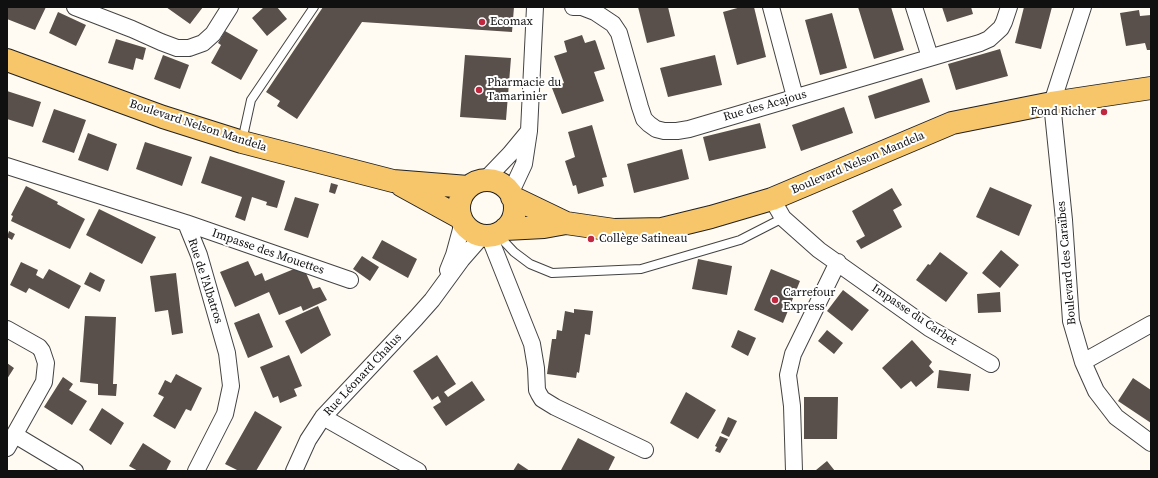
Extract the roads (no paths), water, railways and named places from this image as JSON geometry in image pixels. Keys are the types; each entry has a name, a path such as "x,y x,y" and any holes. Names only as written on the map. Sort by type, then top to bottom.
{"main road":[{"name":"Boulevard Nelson Mandela","path":"7,60 163,117 242,142 393,181 476,184"},
{"name":"Boulevard Nelson Mandela","path":"494,233 566,223 614,230 662,229 711,217 772,199 952,123 1052,104 1151,88"},
{"name":"Boulevard Nelson Mandela","path":"393,181 462,220"},
{"path":"492,181 499,183 506,188 511,195 514,205 514,214 511,222 494,233 475,233 468,229 462,220 459,210 459,202 462,194 476,184 492,181"},
{"name":"Boulevard Nelson Mandela","path":"511,195 566,223"}],"street":[{"path":"75,7 132,28 177,48 189,48 203,43 213,34 230,7"},
{"path":"511,195 524,164 529,131 535,7"},
{"name":"Rue des Acajous","path":"573,7 582,7 600,15 613,24 619,34 644,119 656,129 664,131 676,131 689,128 980,43 989,39 1001,28 1009,7"},
{"path":"770,7 795,97"},
{"path":"914,7 930,57"},
{"path":"1052,104 1083,7"},
{"name":"Boulevard des Caraïbes","path":"1052,104 1064,220 1071,321 1083,362 1096,391 1116,417 1151,443"},
{"path":"476,184 510,154 529,131"},
{"name":"Rue de l'Albatros","path":"7,166 186,224 199,255 228,353 232,386 225,414 196,471"},
{"name":"Impasse du Carbet","path":"772,199 783,218 819,250 838,262 929,328 991,364"},
{"name":"Rue Léonard Chalus","path":"442,285 454,255 462,220"},
{"name":"Impasse des Mouettes","path":"186,224 350,280"},
{"path":"494,233 532,344 536,368 537,390 542,399 645,450"},
{"name":"Rue Léonard Chalus","path":"294,471 308,440 323,417 416,318 432,300 442,285 494,233"},
{"path":"794,471 792,406 788,375 793,354 838,262"},
{"path":"1083,362 1151,324"},
{"path":"7,329 39,347 46,363 44,382 11,441 75,471"},
{"path":"323,417 418,471"}],"lane":[{"path":"242,142 251,100 314,7"},
{"path":"494,233 514,252 530,264 552,273 642,269 740,240 783,218"}],"place":[{"name":"Ecomax","path":"482,22"},
{"name":"Pharmacie du Tamarinier","path":"479,90"},
{"name":"Fond Richer","path":"1104,112"},
{"name":"Collège Satineau","path":"591,239"},
{"name":"Carrefour Express","path":"775,300"}]}
